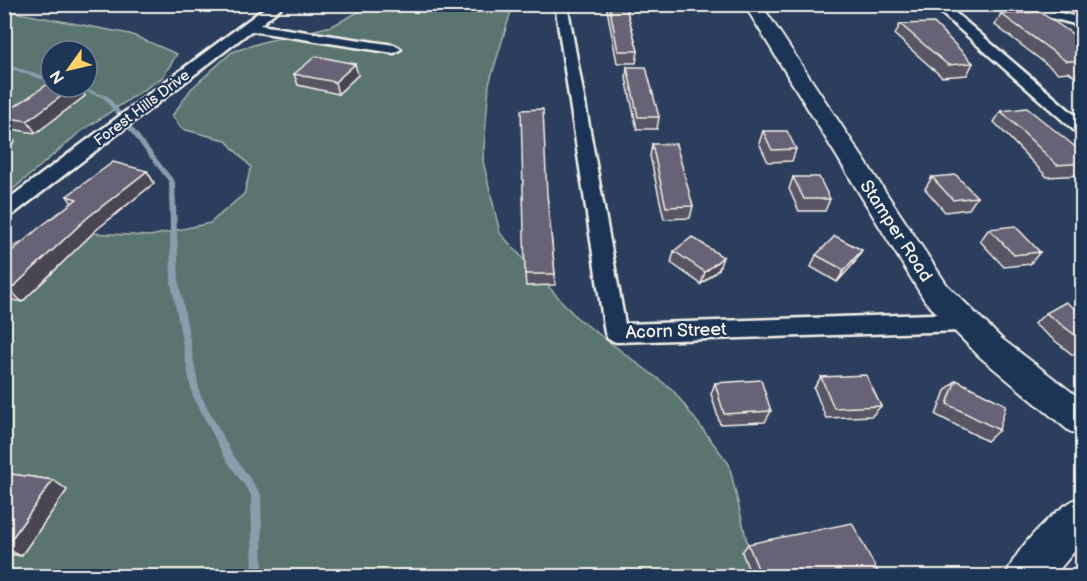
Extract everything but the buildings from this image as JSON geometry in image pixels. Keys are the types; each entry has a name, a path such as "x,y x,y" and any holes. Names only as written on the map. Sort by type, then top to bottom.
{"street":[{"name":"Forest Hills Drive","path":"4,212 279,4"},
{"name":"Acorn Street","path":"561,4 616,333 962,322"},
{"name":"Stamper Road","path":"752,4 919,270 962,322 991,348 1083,420"},
{"path":"937,4 1083,129"},
{"path":"1004,4 1083,22"},
{"path":"250,27 394,49"},
{"path":"1027,576 1070,526 1083,516"}],"green space":[{"path":"5,5 11,5 8,11 130,34 177,54 163,77 80,132 5,196"},
{"path":"365,5 513,5 489,84 483,161 500,233 576,317 673,390 729,464 755,576 5,576 4,250 49,231 150,236 210,223 244,194 251,167 225,140 182,129 172,116 191,89 232,52 263,42 332,26 366,8"}],"waterway":[{"path":"4,65 39,76"},
{"path":"99,95 106,97 172,182 175,282 196,394 228,455 256,494 258,576"}]}
